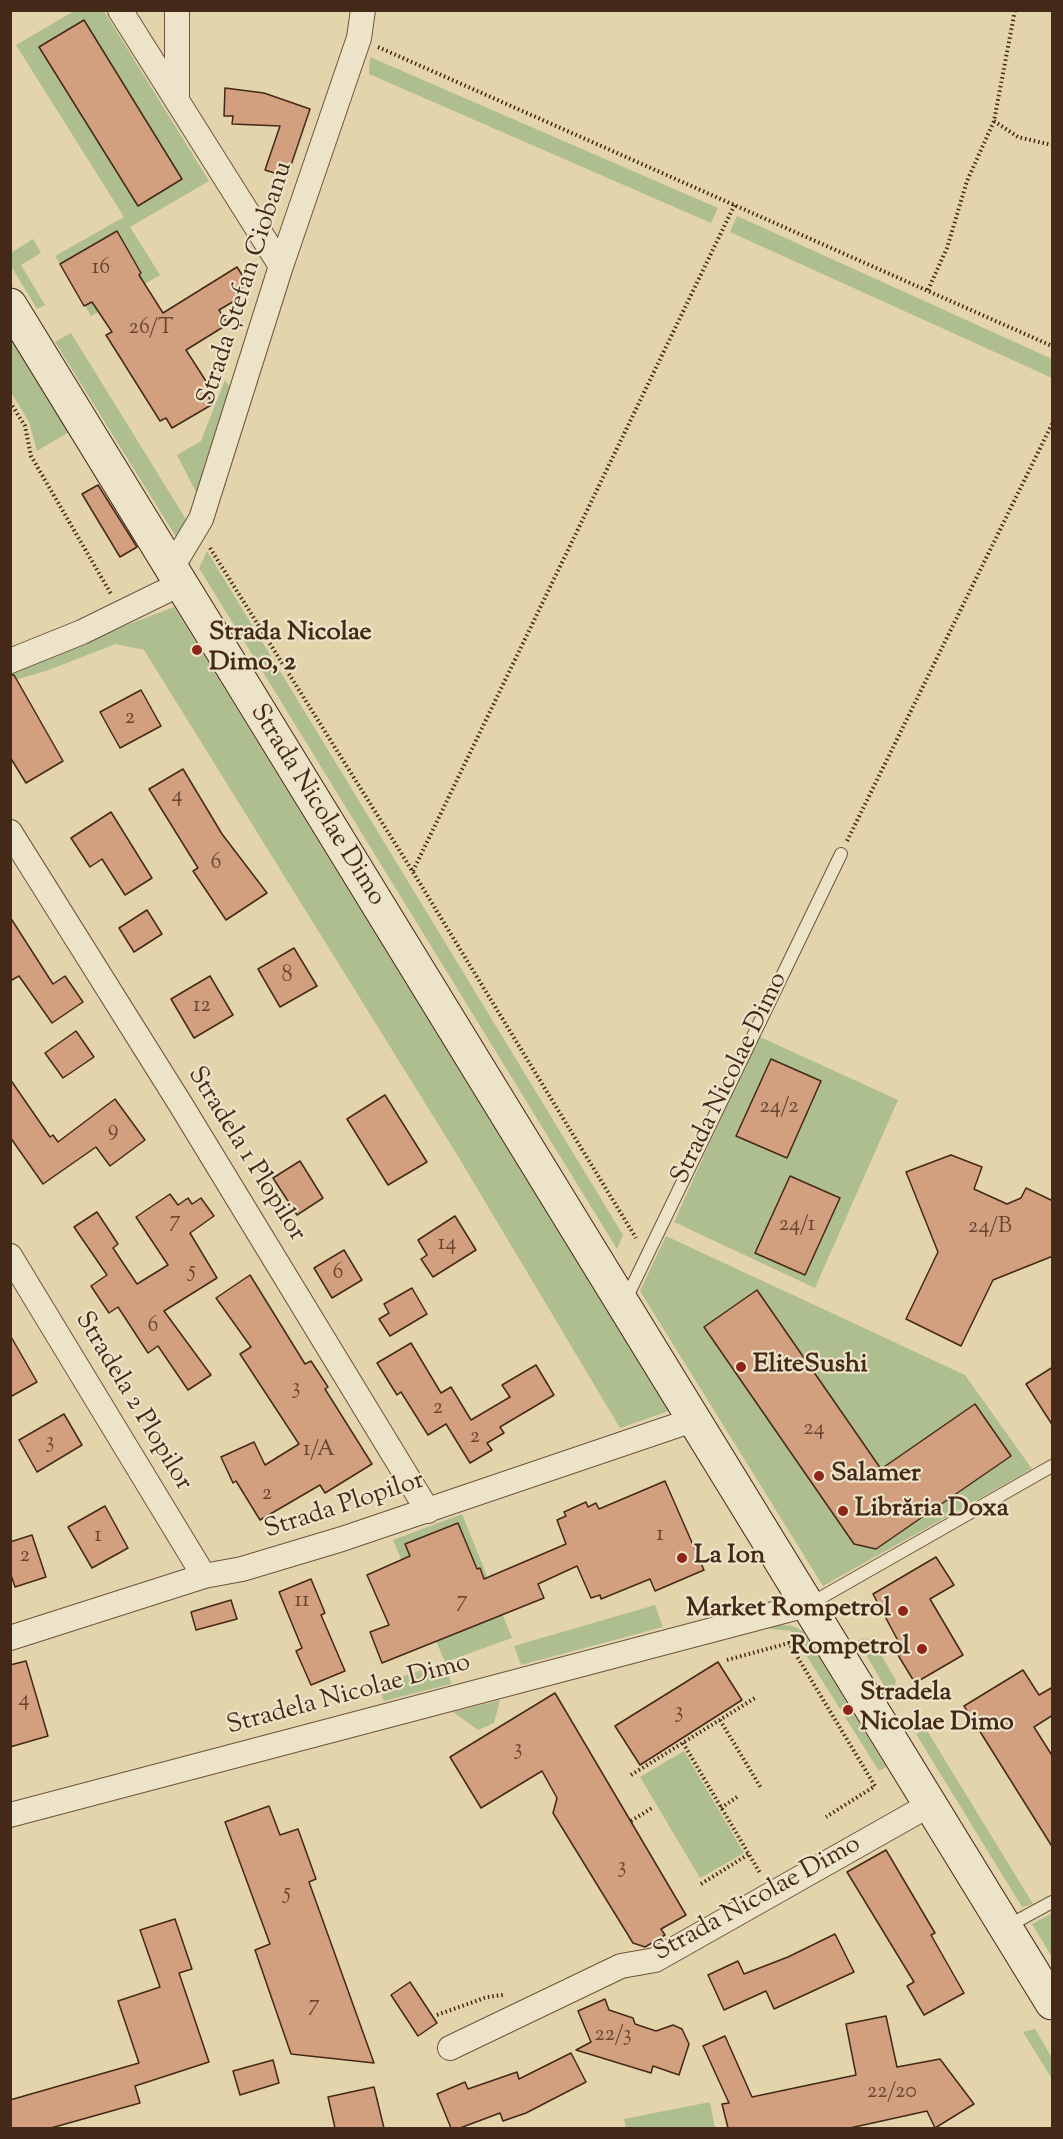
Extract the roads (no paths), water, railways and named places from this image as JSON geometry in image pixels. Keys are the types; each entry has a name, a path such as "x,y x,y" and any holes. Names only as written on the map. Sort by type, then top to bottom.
{"street":[{"path":"120,10 281,266"},
{"path":"177,10 177,102"},
{"name":"Strada Ștefan Ciobanu","path":"176,577 196,526 358,38 363,10"},
{"name":"Strada Nicolae Dimo","path":"10,305 1053,2003"},
{"path":"10,661 122,613 176,577"},
{"name":"Stradela 1 Plopilor","path":"10,832 182,1105 428,1511"},
{"name":"Stradela 2 Plopilor","path":"10,1256 204,1576"},
{"name":"Strada Plopilor","path":"10,1638 204,1576 253,1566 428,1511 693,1420"},
{"name":"Stradela Nicolae Dimo","path":"10,1815 807,1605"},
{"name":"Strada Nicolae Dimo","path":"450,2048 621,1966 655,1960 931,1804"}],"lane":[{"name":"Strada Nicolae Dimo","path":"623,1306 646,1254 841,854"},
{"path":"807,1605 1053,1467"},
{"path":"1006,1928 1053,1902"}],"place":[{"name":"Strada Nicolae Dimo, 2","path":"197,650"},
{"name":"EliteSushi","path":"741,1367"},
{"name":"Salamer","path":"819,1476"},
{"name":"Librăria Doxa","path":"843,1511"},
{"name":"La Ion","path":"682,1558"},
{"name":"Market Rompetrol","path":"903,1611"},
{"name":"Rompetrol","path":"922,1649"},
{"name":"Stradela Nicolae Dimo","path":"848,1710"}]}
